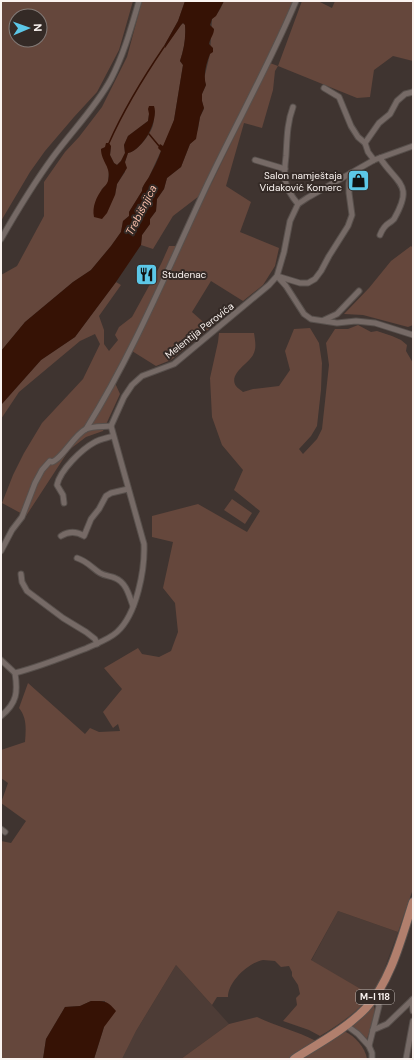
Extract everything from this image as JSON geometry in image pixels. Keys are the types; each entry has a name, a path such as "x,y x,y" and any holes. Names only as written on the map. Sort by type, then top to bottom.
{"main road":[{"name":"M-I 118","path":"294,1059 346,1025 375,998 393,961 413,902"}],"street":[{"path":"1,240 52,158 100,98 111,79 123,55 139,1"},
{"path":"1,551 12,530 22,517 35,483 42,470 50,460 52,462 56,461 66,447 86,429 120,371 231,134 265,69 296,1"},
{"path":"324,88 339,97 351,126 358,137 365,143 368,152 374,160"},
{"path":"365,143 379,123 390,114 397,101 405,94 413,92"},
{"path":"293,107 289,119 285,181 289,192 298,204 374,160 413,146"},
{"path":"380,158 388,170 400,181 404,188 405,195 393,221 383,227 380,236"},
{"path":"255,160 285,169"},
{"path":"277,276 300,283 308,283 315,279 321,271 348,226 352,215 349,193 350,174"},
{"name":"Melentija Perovića","path":"111,426 124,397 132,385 142,376 174,364 253,300 277,276 284,252 290,221 298,204"},
{"path":"277,276 286,286 304,314 311,319 337,323 356,321 375,323 413,335"},
{"path":"323,320 337,314 359,291"},
{"path":"15,672 46,663 96,644 117,632 126,622 133,607 144,564 144,544 111,426 86,429"},
{"path":"64,503 63,495 57,485 59,479 86,448 100,439 113,436"},
{"path":"61,536 66,533 78,532 84,536 91,519 99,509 106,496 111,493 128,489"},
{"path":"77,558 84,560 101,574 118,579 123,583 133,607"},
{"path":"21,574 22,582 27,591 63,618 86,632 94,639 96,644"},
{"path":"1,660 15,672 16,684 16,695 13,703 7,712 1,716"},
{"path":"369,1046 378,1006 375,998"},
{"path":"373,1030 387,1024 412,1000"},
{"path":"412,1000 413,1011"},
{"path":"406,1059 413,1021"},
{"path":"346,1025 358,1034 369,1046 372,1053 372,1059"}],"shaded area":[{"path":"1,1 133,1 119,50 97,92 45,151 30,172 1,221"},
{"path":"142,1 185,1 178,21 164,46 165,47 183,23 185,25 185,39 180,61 183,65 174,120 148,179 142,188 142,191 129,212 129,216 123,221 121,232 91,270 73,282 25,322 1,351 1,275 17,266 44,216 44,182 65,152 79,137 102,107 127,57","holes":["155,110 152,129 147,138 132,152 128,153 125,162 125,172 117,184 115,195 101,190 108,183 109,170 101,149 111,146 110,155 114,163 117,165 125,153 124,145 128,136 148,121 149,114"]},
{"path":"224,1 296,1 203,193 173,216 153,249 141,245 142,235 150,224 150,219 156,211 157,199 164,189 167,178 181,167 198,129 200,117 204,109 202,94 206,85 204,79 210,54 212,19 219,11"},
{"path":"302,1 318,1 332,8 335,1 413,1 413,61 393,56 374,70 370,97 357,98 278,66"},
{"path":"270,63 278,66 275,71 273,90 262,128 244,123 226,186 251,202 240,232 279,248 275,266 263,285 243,301 211,281 192,312 210,328 171,360 156,366 132,351 115,383 120,394 103,431 86,437 69,450 26,516 2,503 13,475 24,453 42,423 83,379 100,344 95,334 80,341 19,392 1,419 1,405 41,360 75,337 116,282 121,285 99,316 104,330 104,344 109,351 118,340 115,335 119,327 132,317 161,264 169,246 181,246"},
{"path":"411,246 413,248 413,325 408,327 363,315 344,314 369,288 391,261"},
{"path":"358,325 371,332 377,331 401,340 407,345 406,351 413,363 413,889 398,932 338,911 311,960 371,995 347,1018 320,1036 309,1030 283,1021 297,1005 296,998 300,994 298,985 292,976 289,966 281,967 275,961 263,960 251,965 235,979 231,985 228,997 217,997 212,1005 176,965 136,1031 122,1059 94,1059 104,1027 105,1001 91,1001 80,1006 65,1007 46,1039 43,1059 1,1059 1,841 11,843 26,821 1,803 8,783 1,778 1,750 25,742 25,720 19,708 28,683 85,734 90,728 99,732 120,731 118,724 113,728 103,712 122,689 104,668 138,648 142,654 159,657 171,651 178,632 175,603 163,588 173,542 152,537 152,516 198,504 247,532 260,511 234,490 243,470 222,445 212,417 210,378 219,333 254,333 255,350 251,358 237,373 234,382 237,388 243,392 253,389 279,386 290,370 285,351 294,329 310,328 319,343 322,363 321,390 317,426 311,436 299,449 303,454 317,439 322,429 329,365 326,343 335,329 348,329"},
{"path":"232,499 252,513 245,524 224,510"},
{"path":"338,911 398,932 381,978 371,995 311,961"},
{"path":"176,965 229,1024 181,1059 122,1059 136,1031"},
{"path":"372,1005 374,1006 375,1014 367,1039 351,1026"},
{"path":"257,1017 316,1041 288,1059 181,1059 229,1024"},
{"path":"344,1031 359,1042 367,1059 304,1059 303,1057"}],"water":[{"name":"Trebišnjica","path":"185,1 224,1 216,16 212,19 210,25 214,29 209,44 213,48 213,52 210,54 205,70 206,85 202,94 204,108 200,117 196,139 190,144 181,167 167,178 164,189 157,199 156,211 150,219 150,224 142,235 141,245 116,282 75,337 41,360 1,405 1,351 25,322 73,282 91,270 111,246 121,232 123,221 129,216 129,212 142,191 143,186 157,161 161,151 158,148 160,144 163,146 174,120 183,65 180,61 185,39 185,25 183,23 165,48 164,46 178,21"},
{"path":"149,106 154,106 155,112 152,126 144,141 134,151 128,153 125,162 127,168 117,184 115,195 107,213 102,219 94,217 95,202 107,183 109,176 108,168 101,154 101,149 105,147 106,143 109,143 111,146 110,155 114,163 117,165 125,153 124,145 128,136 148,121"},
{"path":"91,1001 105,1002 116,1011 104,1027 94,1059 43,1059 46,1039 65,1007 80,1006"}],"waterway":[{"path":"109,143 134,94 164,47"},
{"path":"149,134 159,146"}],"place":[{"name":"Salon namještaja Vidaković Komerc","path":"358,181"},
{"name":"Studenac","path":"146,274"}]}
